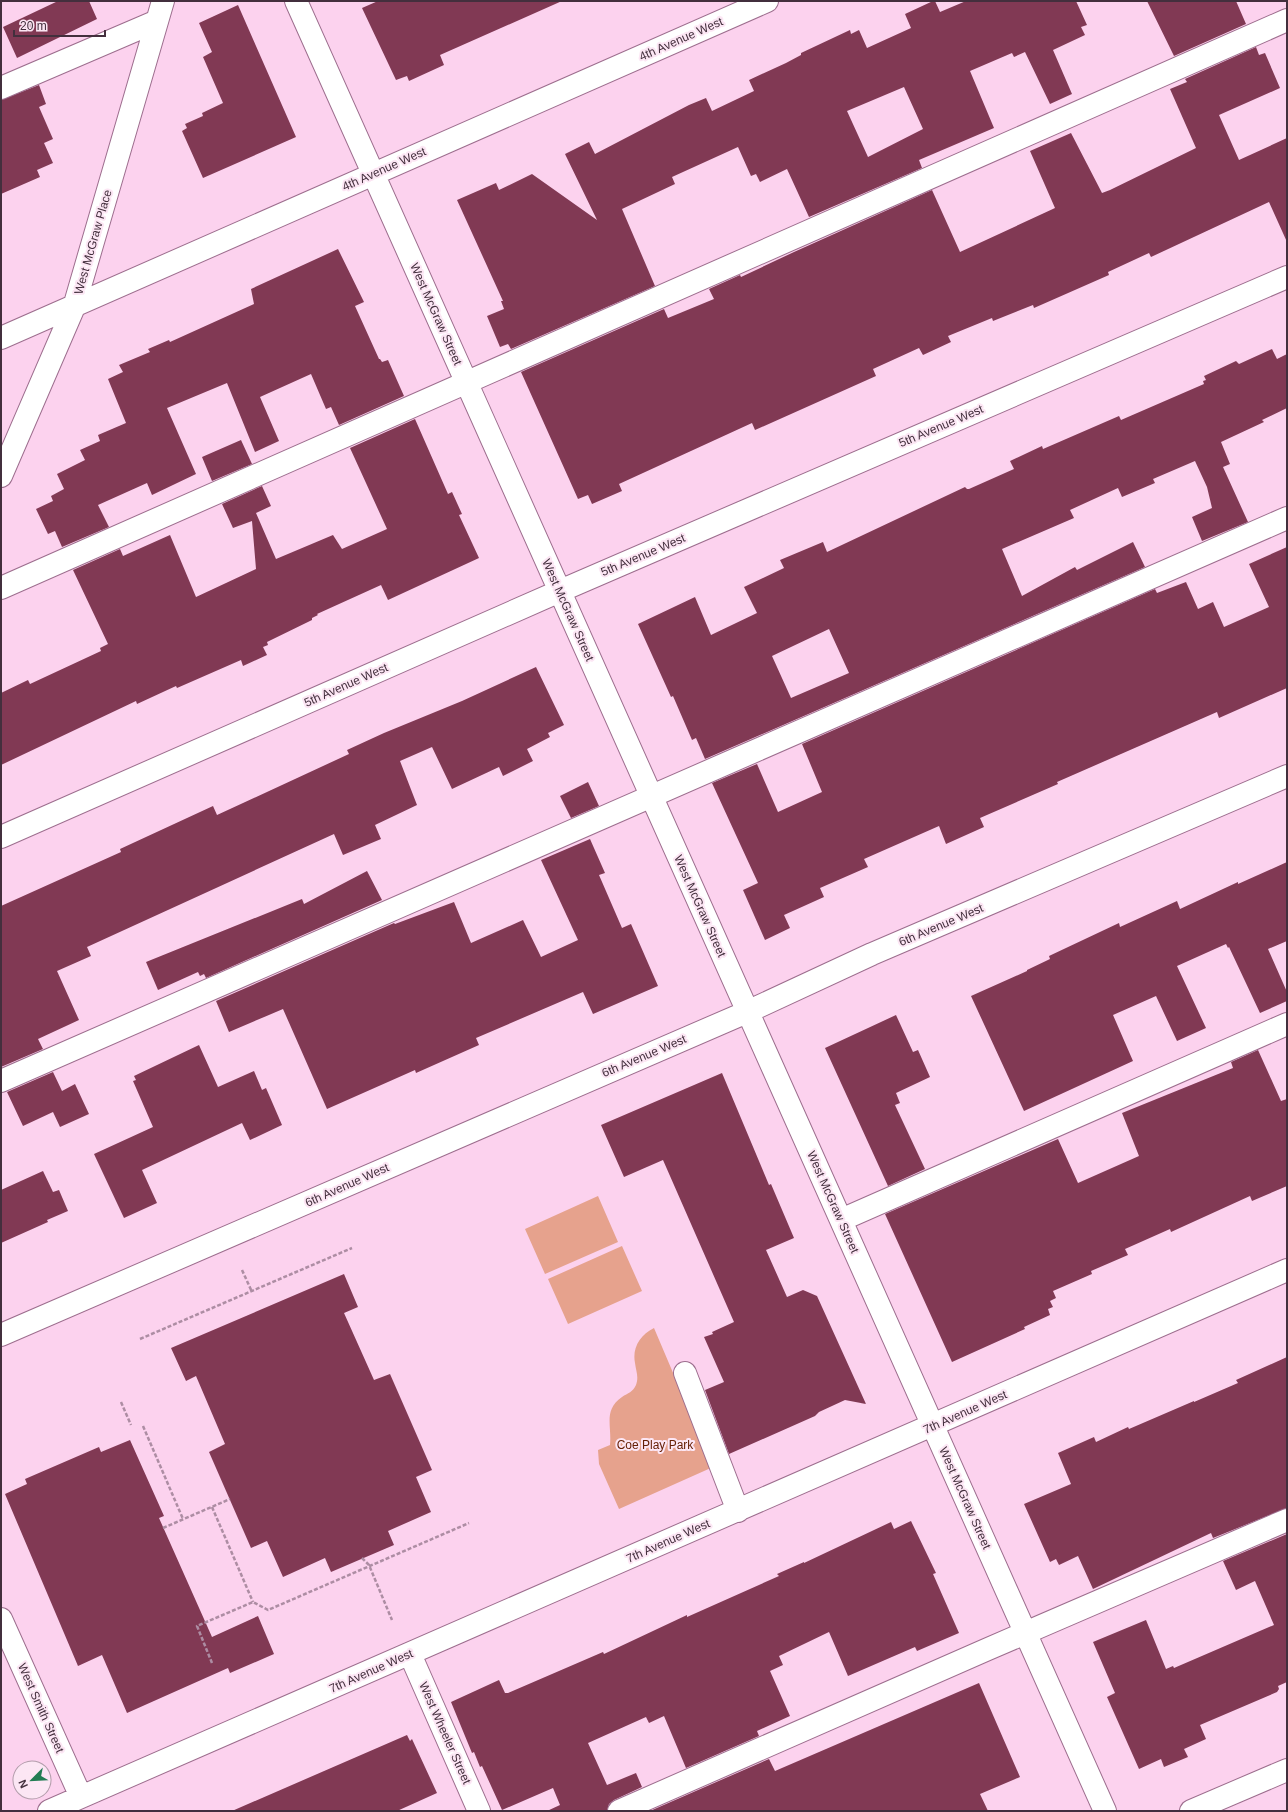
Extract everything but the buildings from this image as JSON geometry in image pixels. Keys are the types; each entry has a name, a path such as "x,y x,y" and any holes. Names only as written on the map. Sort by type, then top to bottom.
{"street":[{"name":"West McGraw Street","path":"296,1 1104,1811"},
{"name":"4th Avenue West","path":"1,338 768,1"},
{"path":"1,88 160,11"},
{"name":"West McGraw Place","path":"1,476 74,307 160,11"},
{"path":"1,588 1287,20"},
{"name":"5th Avenue West","path":"1,837 560,591 1287,277"},
{"path":"1,1081 1287,518"},
{"name":"6th Avenue West","path":"1,1335 748,1012 880,951 1287,776"},
{"path":"841,1220 1287,1024"},
{"name":"7th Avenue West","path":"49,1811 1287,1270"},
{"path":"685,1373 738,1511"},
{"path":"619,1811 1025,1632 1287,1520"},
{"name":"West Smith Street","path":"1,1619 81,1797"},
{"name":"West Wheeler Street","path":"410,1654 479,1811"},
{"path":"1191,1811 1287,1770"}],"path":[{"path":"140,1339 352,1248"},
{"path":"242,1270 252,1292"},
{"path":"121,1402 131,1425"},
{"path":"143,1426 183,1519"},
{"path":"163,1528 230,1499"},
{"path":"212,1507 253,1602 268,1610 469,1523"},
{"path":"362,1558 369,1565 392,1620"},
{"path":"212,1663 197,1626 253,1602"}],"green space":[{"path":"598,1196 618,1242 545,1274 525,1229"},
{"path":"622,1246 642,1291 568,1324 548,1279"},
{"name":"Coe Play Park","path":"654,1328 713,1467 619,1509 599,1464 598,1450 610,1445 610,1413 612,1407 635,1387 637,1379 634,1357 636,1347 641,1338"}]}
